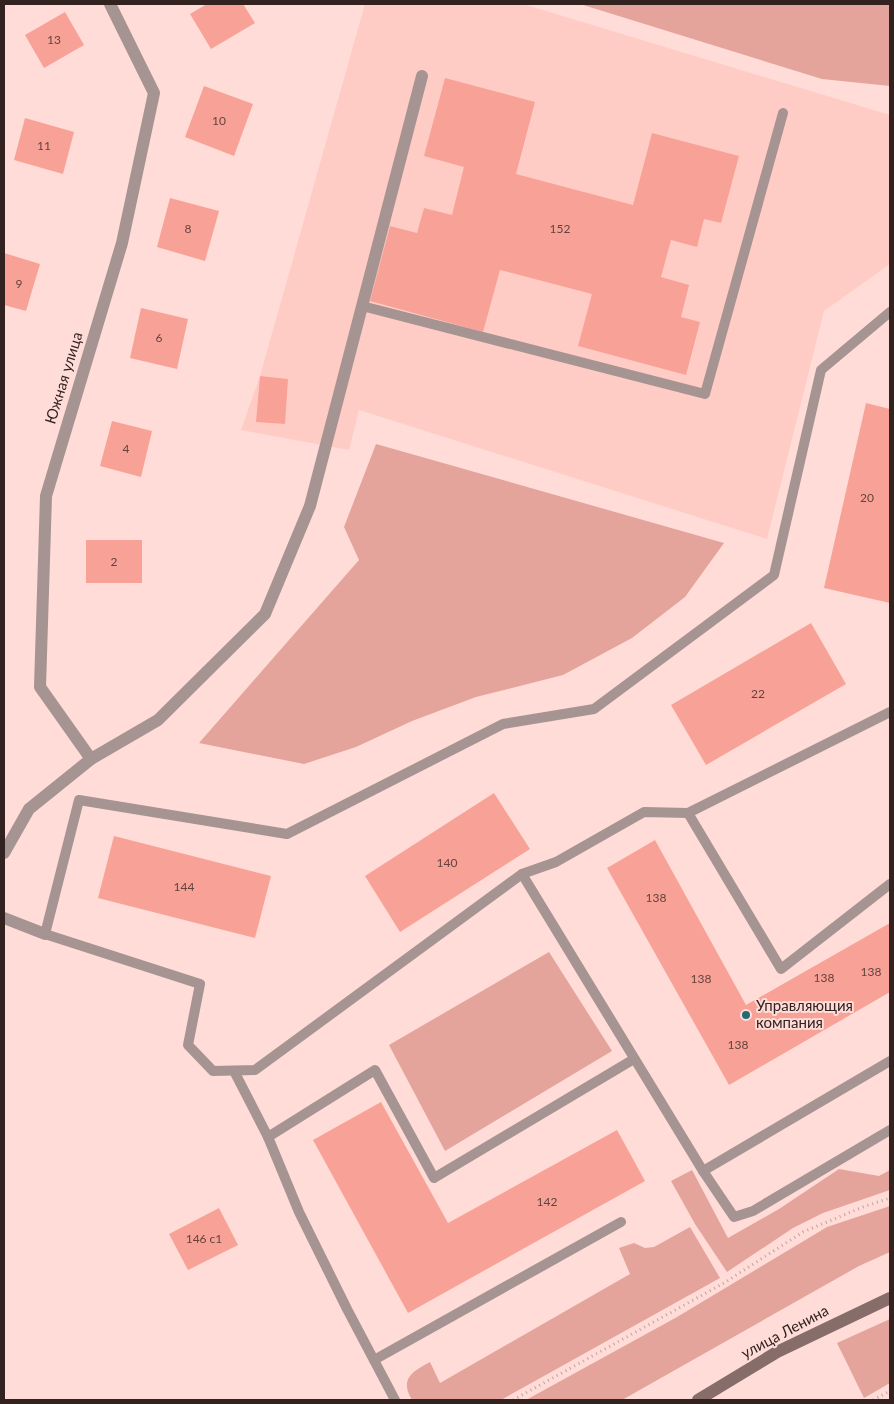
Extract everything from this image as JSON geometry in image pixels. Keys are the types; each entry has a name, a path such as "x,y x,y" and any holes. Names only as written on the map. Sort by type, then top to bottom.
{"main road":[{"name":"улица Ленина","path":"698,1400 777,1352 890,1298"}],"street":[{"name":"Южная улица","path":"91,759 40,686 46,496 122,243 154,93 110,4"},
{"path":"4,853 29,809 91,759 158,720 265,614 310,506 422,76"},
{"path":"4,918 45,934"}],"lane":[{"path":"362,306 705,394 784,113"},
{"path":"890,312 821,370 774,575 594,709 503,724 287,834 79,800 45,934 200,984 188,1045 213,1071 255,1070 522,874 556,862 644,812 688,813 890,712"},
{"path":"688,813 781,969 890,884"},
{"path":"522,874 703,1171 734,1217 753,1211 890,1130"},
{"path":"268,1137 375,1070 434,1178 634,1059"},
{"path":"703,1171 890,1061"},
{"path":"234,1071 268,1137 299,1212 395,1400"},
{"path":"374,1360 621,1222"}],"path":[{"path":"513,1400 724,1282 803,1232 890,1198"},
{"path":"873,1400 890,1391"}],"shaded area":[{"path":"365,4 523,4 890,115 890,264 824,311 767,539 359,410 349,450 241,430 260,376"},
{"path":"580,4 890,4 890,86 822,79"},
{"path":"376,444 724,543 685,597 632,638 563,675 476,697 412,721 356,747 304,764 199,743 359,560 344,527"},
{"path":"549,952 612,1051 445,1151 389,1045"},
{"path":"839,1169 879,1176 890,1170 890,1190 823,1213 793,1228 727,1272 695,1224 671,1181 692,1170 728,1238 779,1209"},
{"path":"890,1206 890,1252 859,1266 622,1400 526,1400 677,1317 827,1227"},
{"path":"690,1227 720,1278 501,1400 412,1400 407,1386 413,1372 430,1362 440,1383 630,1274 619,1248 634,1243 645,1248 654,1247"},
{"path":"890,1319 890,1383 864,1398 837,1343"}],"building":[{"path":"207,4 243,4 255,23 211,49 190,14"},
{"path":"65,12 84,45 44,68 25,35"},
{"path":"445,78 535,102 516,174 633,205 652,133 739,156 721,223 704,219 697,247 671,240 661,277 689,285 681,317 700,322 686,375 578,346 592,294 500,270 483,332 370,301 390,226 417,233 424,208 452,215 464,167 424,156"},
{"path":"204,86 253,104 234,156 185,137"},
{"path":"25,118 74,132 63,174 14,160"},
{"path":"170,198 219,211 205,261 157,247"},
{"path":"4,253 40,264 26,311 4,305"},
{"path":"141,308 188,319 177,369 130,358"},
{"path":"260,376 288,379 285,424 256,422"},
{"path":"866,403 890,409 890,603 824,588"},
{"path":"112,421 152,431 141,477 100,466"},
{"path":"86,540 142,540 142,583 86,583"},
{"path":"811,623 846,684 706,765 671,705"},
{"path":"494,793 530,849 400,932 365,876"},
{"path":"114,836 271,876 255,938 98,898"},
{"path":"655,840 746,1005 890,923 890,992 729,1085 607,868"},
{"path":"381,1102 448,1223 617,1130 645,1181 408,1313 313,1140"},
{"path":"219,1208 238,1245 188,1270 169,1234"}],"place":[{"name":"Управляющия компания","path":"746,1015"}]}
